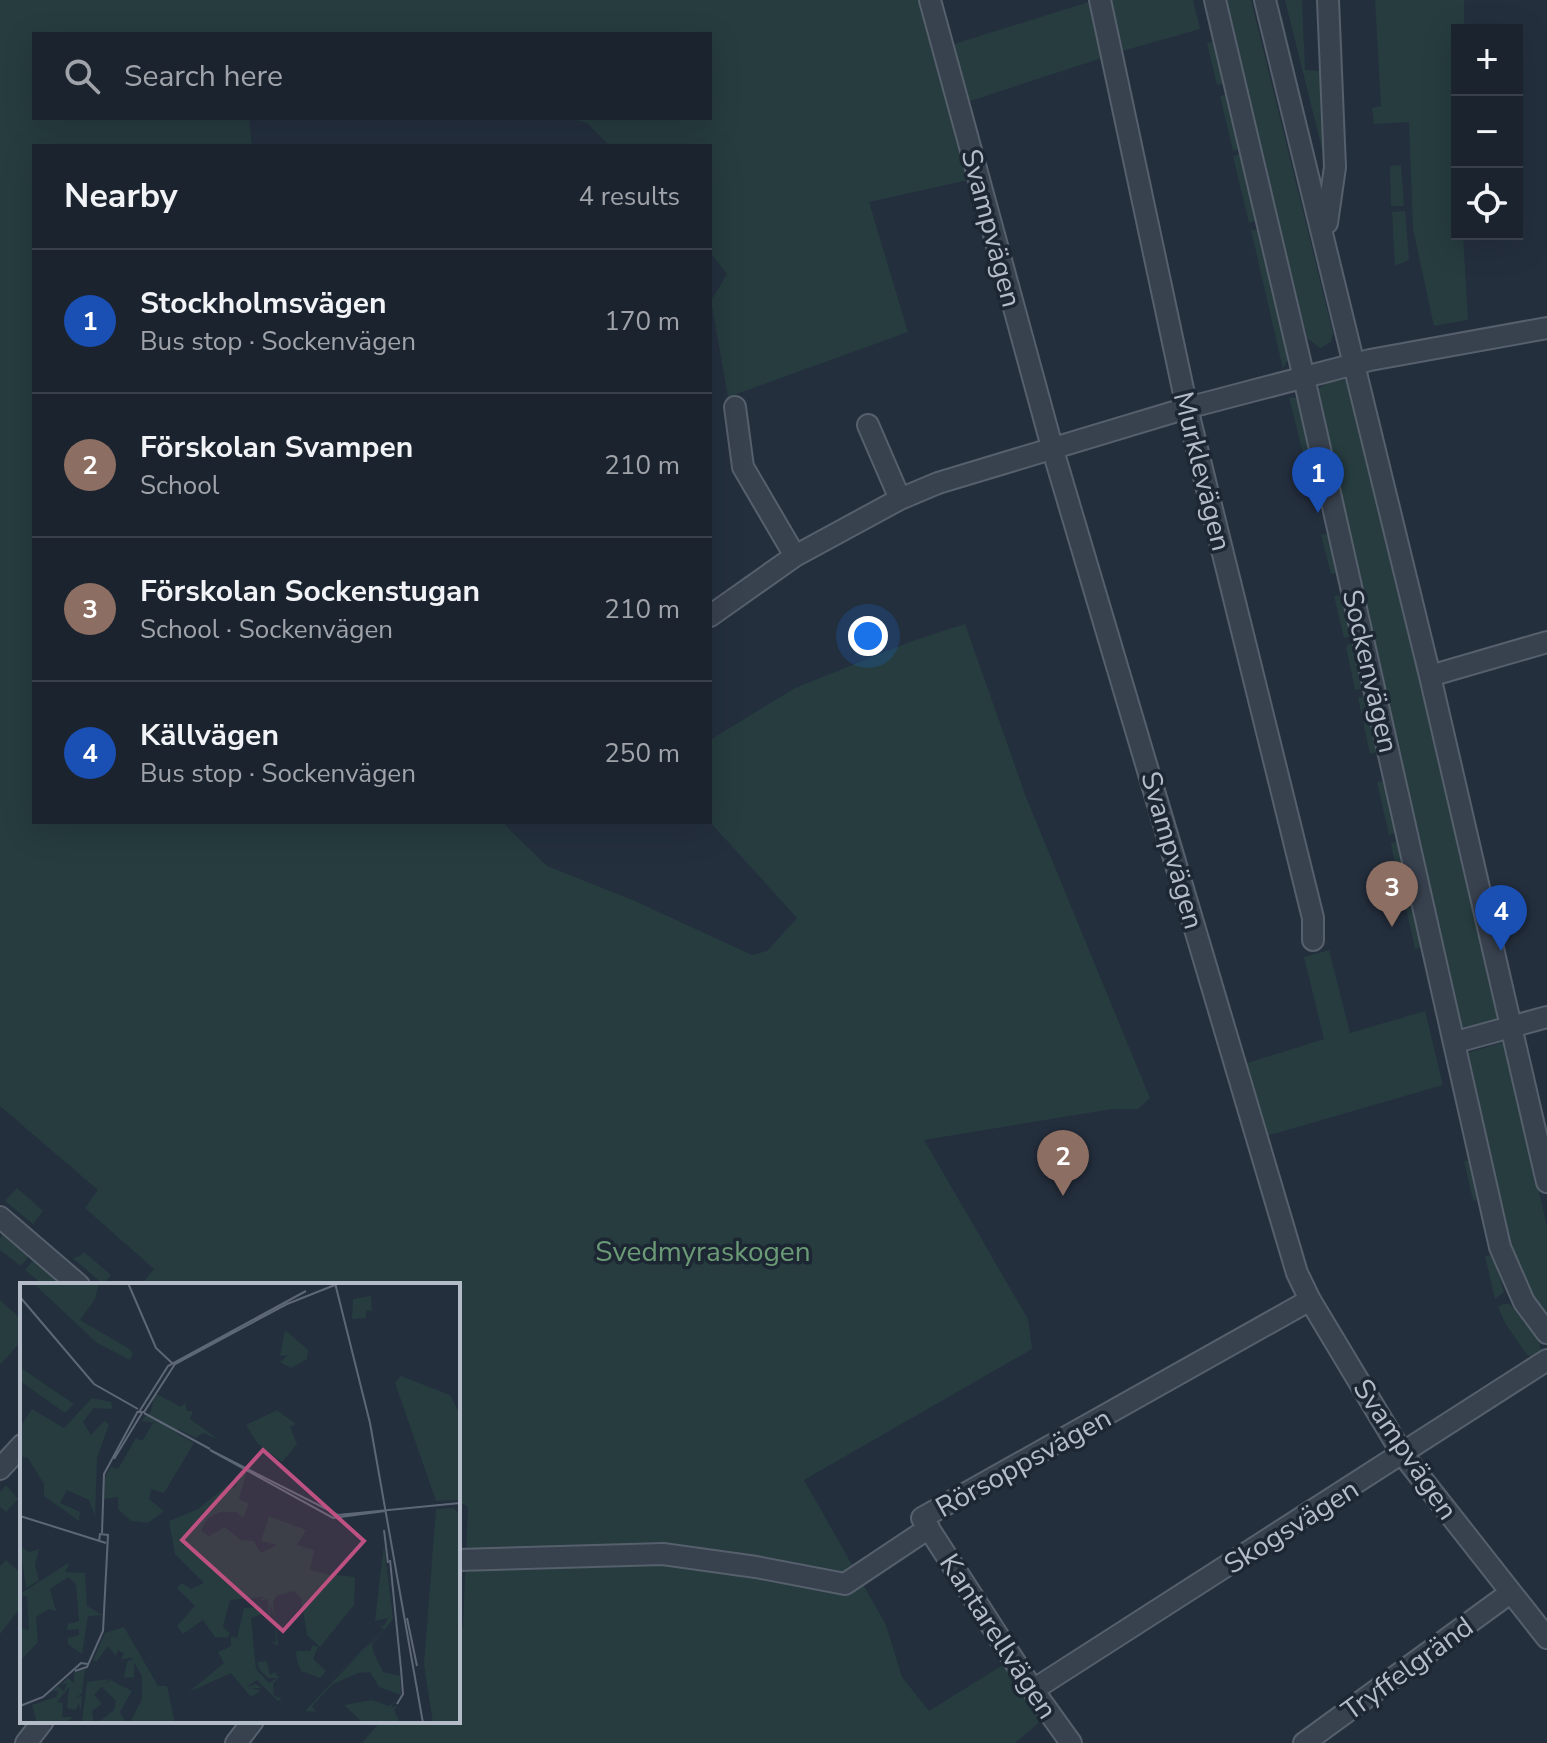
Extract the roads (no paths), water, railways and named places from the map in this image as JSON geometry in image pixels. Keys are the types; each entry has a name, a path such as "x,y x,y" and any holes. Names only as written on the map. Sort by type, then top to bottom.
{"street":[{"name":"Svampvägen","path":"930,0 1052,447 1297,1273 1403,1455 1547,1638"},
{"name":"Murklevägen","path":"1100,0 1187,408 1306,888 1313,918 1313,940"},
{"name":"Sockenvägen","path":"1215,0 1456,1042 1500,1247 1524,1302 1547,1333"},
{"name":"Sockenvägen","path":"1265,0 1326,240 1547,1182"},
{"name":"Sockenvägen","path":"1326,240 1335,167 1328,0"},
{"path":"712,615 795,556 900,499 938,483 1187,408 1355,365 1547,328"},
{"path":"735,407 743,467 795,556"},
{"path":"868,425 900,499"},
{"path":"1430,676 1547,642"},
{"path":"1456,1042 1547,1017"},
{"path":"0,1217 77,1283"},
{"name":"Rörsoppsvägen","path":"460,1560 663,1554 845,1584 929,1528 922,1518 1310,1300"},
{"name":"Skogsvägen","path":"1033,1690 1547,1360"},
{"path":"0,1469 20,1447"},
{"name":"Kantarellvägen","path":"929,1528 1033,1690 1071,1743"},
{"name":"Tryffelgränd","path":"1304,1743 1510,1593"},
{"path":"26,1743 41,1723"},
{"path":"236,1743 251,1723"}],"place":[{"name":"Stockholmsvägen","path":"1318,513"},
{"name":"Förskolan Sockenstugan","path":"1392,927"},
{"name":"Källvägen","path":"1501,951"},
{"name":"Förskolan Svampen","path":"1063,1196"}],"park label":[{"name":"Svedmyraskogen","path":"703,1251"}]}
